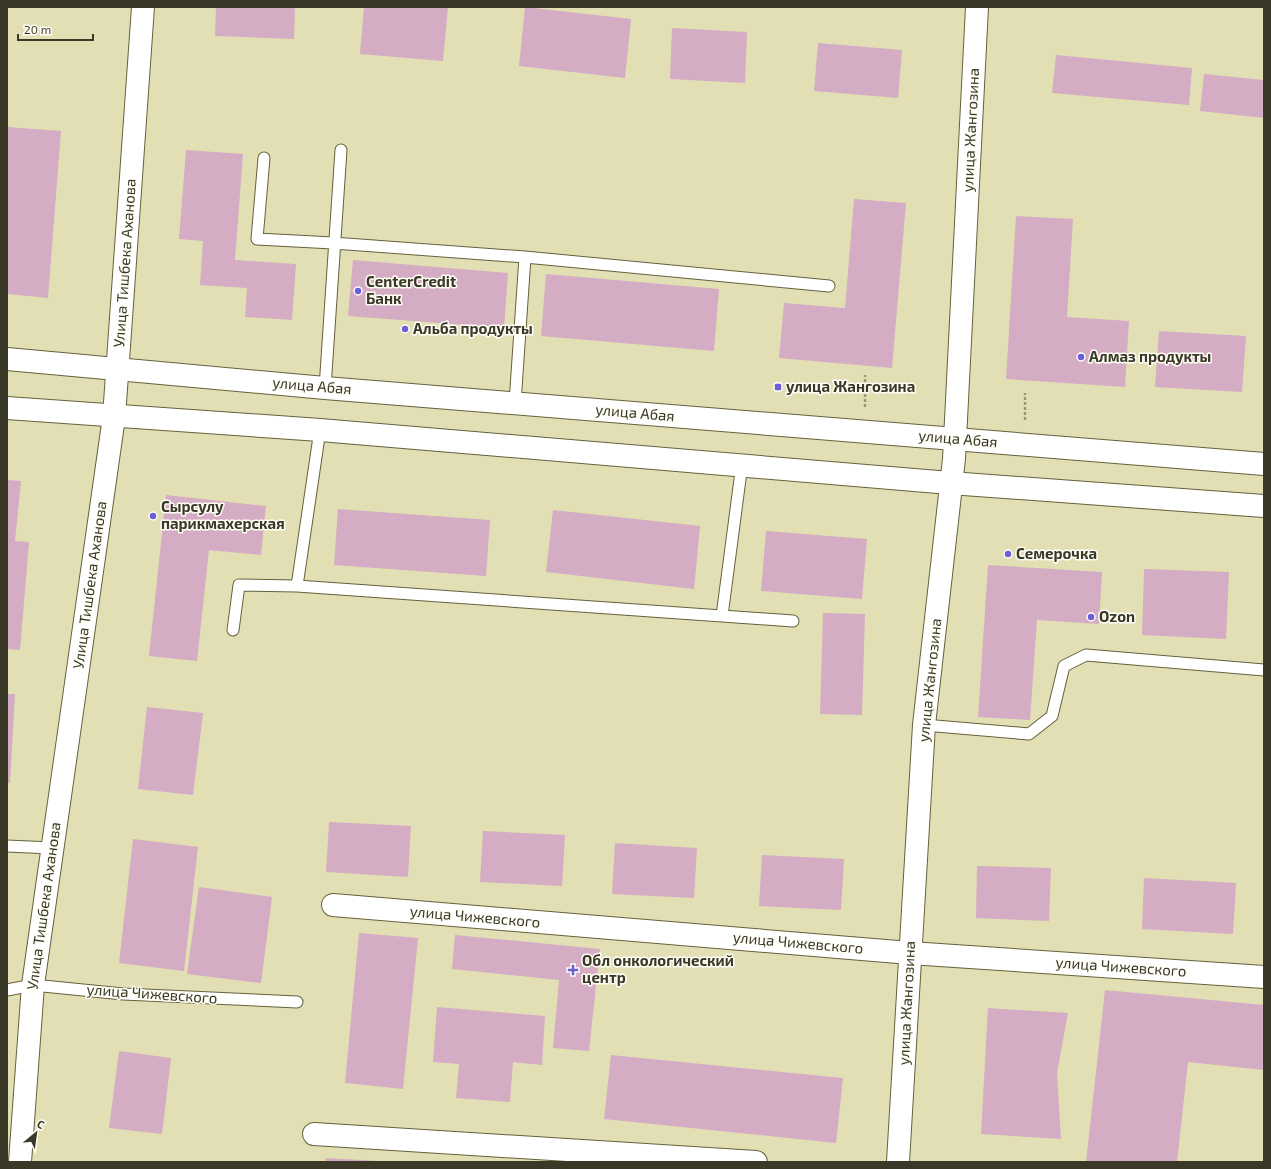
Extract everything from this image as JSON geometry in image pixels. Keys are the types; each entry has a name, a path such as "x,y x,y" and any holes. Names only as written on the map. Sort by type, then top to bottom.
{"street":[{"name":"Улица Тишбека Аханова","path":"20,1162 33,985 114,417 144,7"},
{"name":"улица Жангозина","path":"898,1162 924,725 955,439 977,7"},
{"name":"улица Абая","path":"7,359 325,388 1264,464"},
{"path":"7,408 114,417 320,430 742,464 950,483 1264,506"},
{"name":"улица Чижевского","path":"333,905 910,953 1264,977"},
{"path":"314,1134 756,1162"}],"lane":[{"path":"325,388 333,242 341,150"},
{"path":"264,158 257,239 333,242 525,257 829,286"},
{"path":"515,403 525,257"},
{"path":"297,586 320,430"},
{"path":"722,616 742,464"},
{"path":"233,630 239,585 297,586 793,621"},
{"path":"924,725 1029,734 1052,716 1064,666 1086,655 1264,670"},
{"path":"7,846 52,848"},
{"name":"улица Чижевского","path":"7,990 33,985 123,994 297,1002"}],"building":[{"path":"216,7 295,7 294,39 215,36"},
{"path":"364,7 448,7 443,61 360,54"},
{"path":"525,7 631,19 625,78 519,66"},
{"path":"672,28 747,32 745,83 670,79"},
{"path":"818,43 902,50 898,98 814,91"},
{"path":"1056,55 1192,68 1189,105 1052,93"},
{"path":"1204,74 1264,80 1264,118 1200,111"},
{"path":"8,127 61,131 48,298 7,294"},
{"path":"186,150 243,154 235,260 296,264 292,320 245,317 247,288 200,285 203,241 179,239"},
{"path":"854,199 906,203 892,368 779,358 784,303 845,308"},
{"path":"1016,216 1073,219 1067,317 1129,321 1125,387 1006,379"},
{"path":"353,260 508,273 504,328 348,316"},
{"path":"546,274 719,289 714,351 541,336"},
{"path":"1159,331 1246,336 1242,392 1155,387"},
{"path":"7,480 21,481 15,541 29,542 20,650 7,649"},
{"path":"166,495 266,506 261,555 209,550 197,661 149,656"},
{"path":"338,509 490,520 486,576 334,565"},
{"path":"553,510 700,526 694,589 546,572"},
{"path":"766,531 867,539 862,599 761,591"},
{"path":"988,565 1102,572 1099,624 1037,620 1030,720 978,717"},
{"path":"1144,569 1229,572 1226,639 1142,635"},
{"path":"823,613 865,614 862,715 820,714"},
{"path":"7,694 15,694 10,783 7,783"},
{"path":"147,707 203,713 193,795 138,789"},
{"path":"329,822 411,826 408,877 326,872"},
{"path":"483,831 565,835 562,886 480,882"},
{"path":"133,839 198,847 184,971 119,963"},
{"path":"615,843 697,848 694,898 612,894"},
{"path":"762,855 844,859 841,910 759,906"},
{"path":"977,866 1051,868 1049,921 976,918"},
{"path":"1144,878 1236,883 1233,934 1142,929"},
{"path":"199,887 272,897 261,983 187,974"},
{"path":"359,933 418,938 403,1089 345,1083"},
{"path":"455,935 600,949 589,1051 553,1048 559,980 452,969"},
{"path":"1105,990 1264,1005 1264,1070 1188,1062 1177,1162 1086,1162"},
{"path":"437,1007 545,1016 542,1065 513,1062 510,1102 456,1098 459,1064 433,1062"},
{"path":"988,1008 1068,1013 1057,1073 1061,1139 981,1134"},
{"path":"119,1051 171,1058 162,1134 109,1128"},
{"path":"611,1055 843,1078 836,1143 604,1119"},
{"path":"326,1158 379,1161 379,1162 325,1162"}],"place":[{"name":"CenterCredit Банк","path":"358,291"},
{"name":"Альба продукты","path":"405,329"},
{"name":"Алмаз продукты","path":"1081,357"},
{"name":"улица Жангозина","path":"778,387"},
{"name":"Сырсулу парикмахерская","path":"153,516"},
{"name":"Семерочка","path":"1008,554"},
{"name":"Ozon","path":"1091,617"},
{"name":"Обл онкологический центр","path":"573,970"}]}
